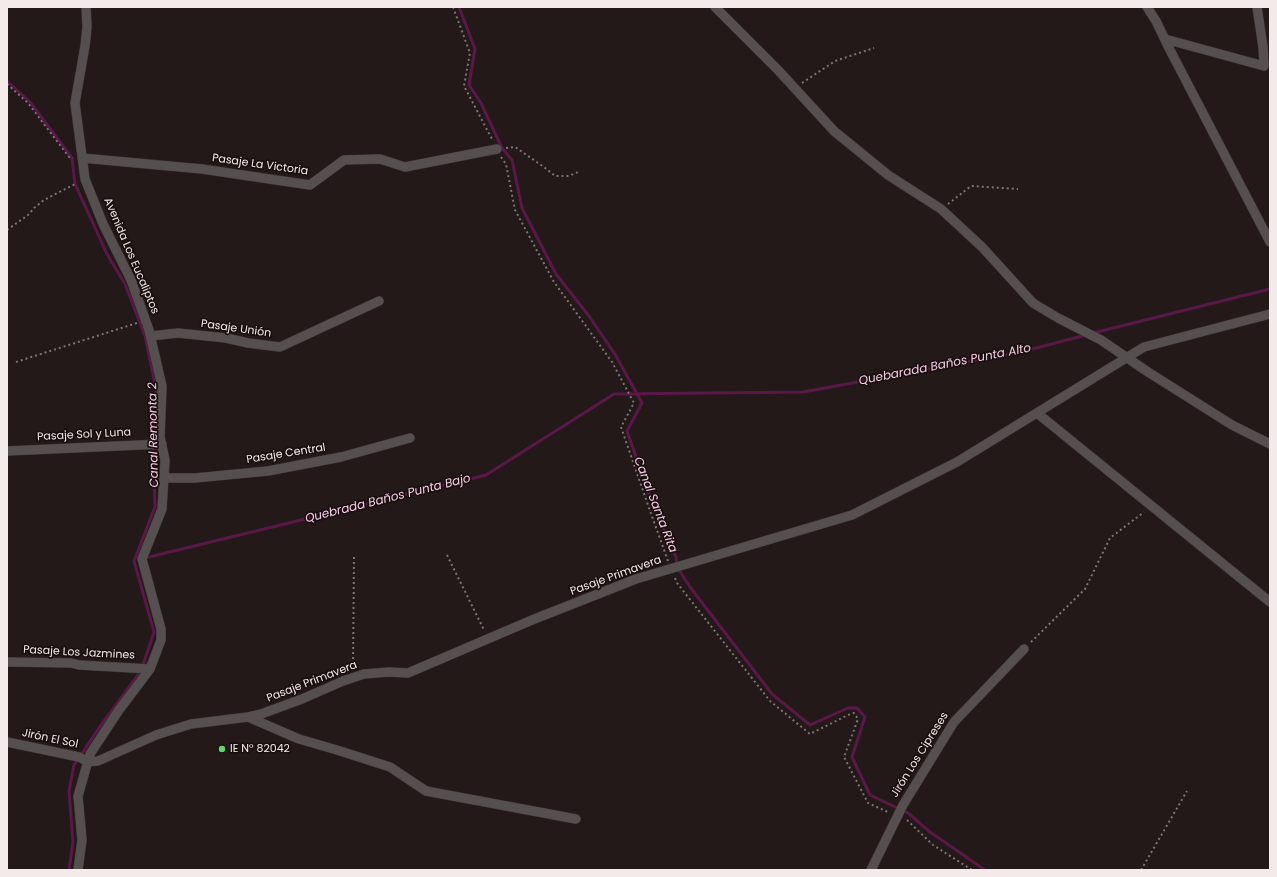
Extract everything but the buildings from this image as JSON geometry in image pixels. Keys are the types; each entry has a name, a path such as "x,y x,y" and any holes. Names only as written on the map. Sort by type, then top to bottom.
{"street":[{"name":"Avenida Los Eucaliptos","path":"78,870 82,840 78,796 90,754 119,710 150,669 161,640 161,629 142,559 162,509 165,460 160,437 162,386 151,336 130,280 103,224 85,179 75,103 86,46 86,7"},
{"path":"715,7 834,131 888,175 941,209 982,247 1033,303 1058,318 1101,340 1232,425 1270,444"},
{"path":"1147,7 1156,21 1270,242"},
{"path":"1164,39 1264,66 1263,47 1257,7"},
{"name":"Pasaje La Victoria","path":"82,158 202,169 310,185 344,160 380,159 405,167 497,149"},
{"name":"Pasaje Unión","path":"151,336 178,333 226,338 248,343 280,347 380,301"},
{"name":"Pasaje Primavera","path":"88,762 98,761 156,735 191,724 261,714 364,674 408,673 532,620 636,580 852,515 957,462 1144,347 1270,314"},
{"path":"1037,413 1270,602"},
{"name":"Pasaje Central","path":"164,478 195,478 268,471 341,457 410,438"},
{"name":"Pasaje Sol y Luna","path":"7,451 162,444"},
{"name":"Jirón Los Cipreses","path":"871,870 903,805 954,722 1024,648"},
{"name":"Pasaje Los Jazmines","path":"7,662 72,663 79,665 150,669"},
{"path":"248,717 299,739 390,767 426,791 576,819"},
{"name":"Jirón El Sol","path":"7,742 79,757 88,762"}],"path":[{"path":"453,7 470,53 464,86 506,164 515,210 554,282 612,362 634,403 621,427 649,508 674,568 677,583 770,701 810,734 854,713 858,719 844,757 868,803 907,820 933,845 972,870"},
{"path":"794,88 835,61 874,48"},
{"path":"7,84 28,103 69,158 82,158"},
{"path":"497,149 515,147 556,176 569,176 580,171"},
{"path":"7,230 28,215 44,200 85,179"},
{"path":"941,209 971,186 1018,189"},
{"path":"16,362 146,320"},
{"path":"1024,648 1085,589 1110,538 1152,506"},
{"path":"447,555 488,639"},
{"path":"353,678 354,556"},
{"path":"1141,870 1187,791"}],"waterway":[{"name":"Canal Santa Rita","path":"459,7 475,49 469,85 481,103 502,148 512,160 522,208 556,274 589,316 616,356 642,403 627,431 653,505 676,557 677,567 690,587 772,694 810,725 848,708 857,708 865,717 852,757 870,795 908,813 930,832 985,870"},
{"name":"Canal Remonta 2","path":"7,81 30,102 72,158 75,184 107,254 125,284 145,336 156,389 153,437 155,507 134,561 154,632 141,671 74,765 69,791 73,842 69,870"},
{"name":"Quebarada Baños Punta Alto","path":"1093,333 1270,289"},
{"name":"Quebrada Baños Punta Bajo","path":"145,558 486,475 614,394 803,392 1021,352 1086,335"}],"place":[{"name":"IE N° 82042","path":"222,749"}]}
